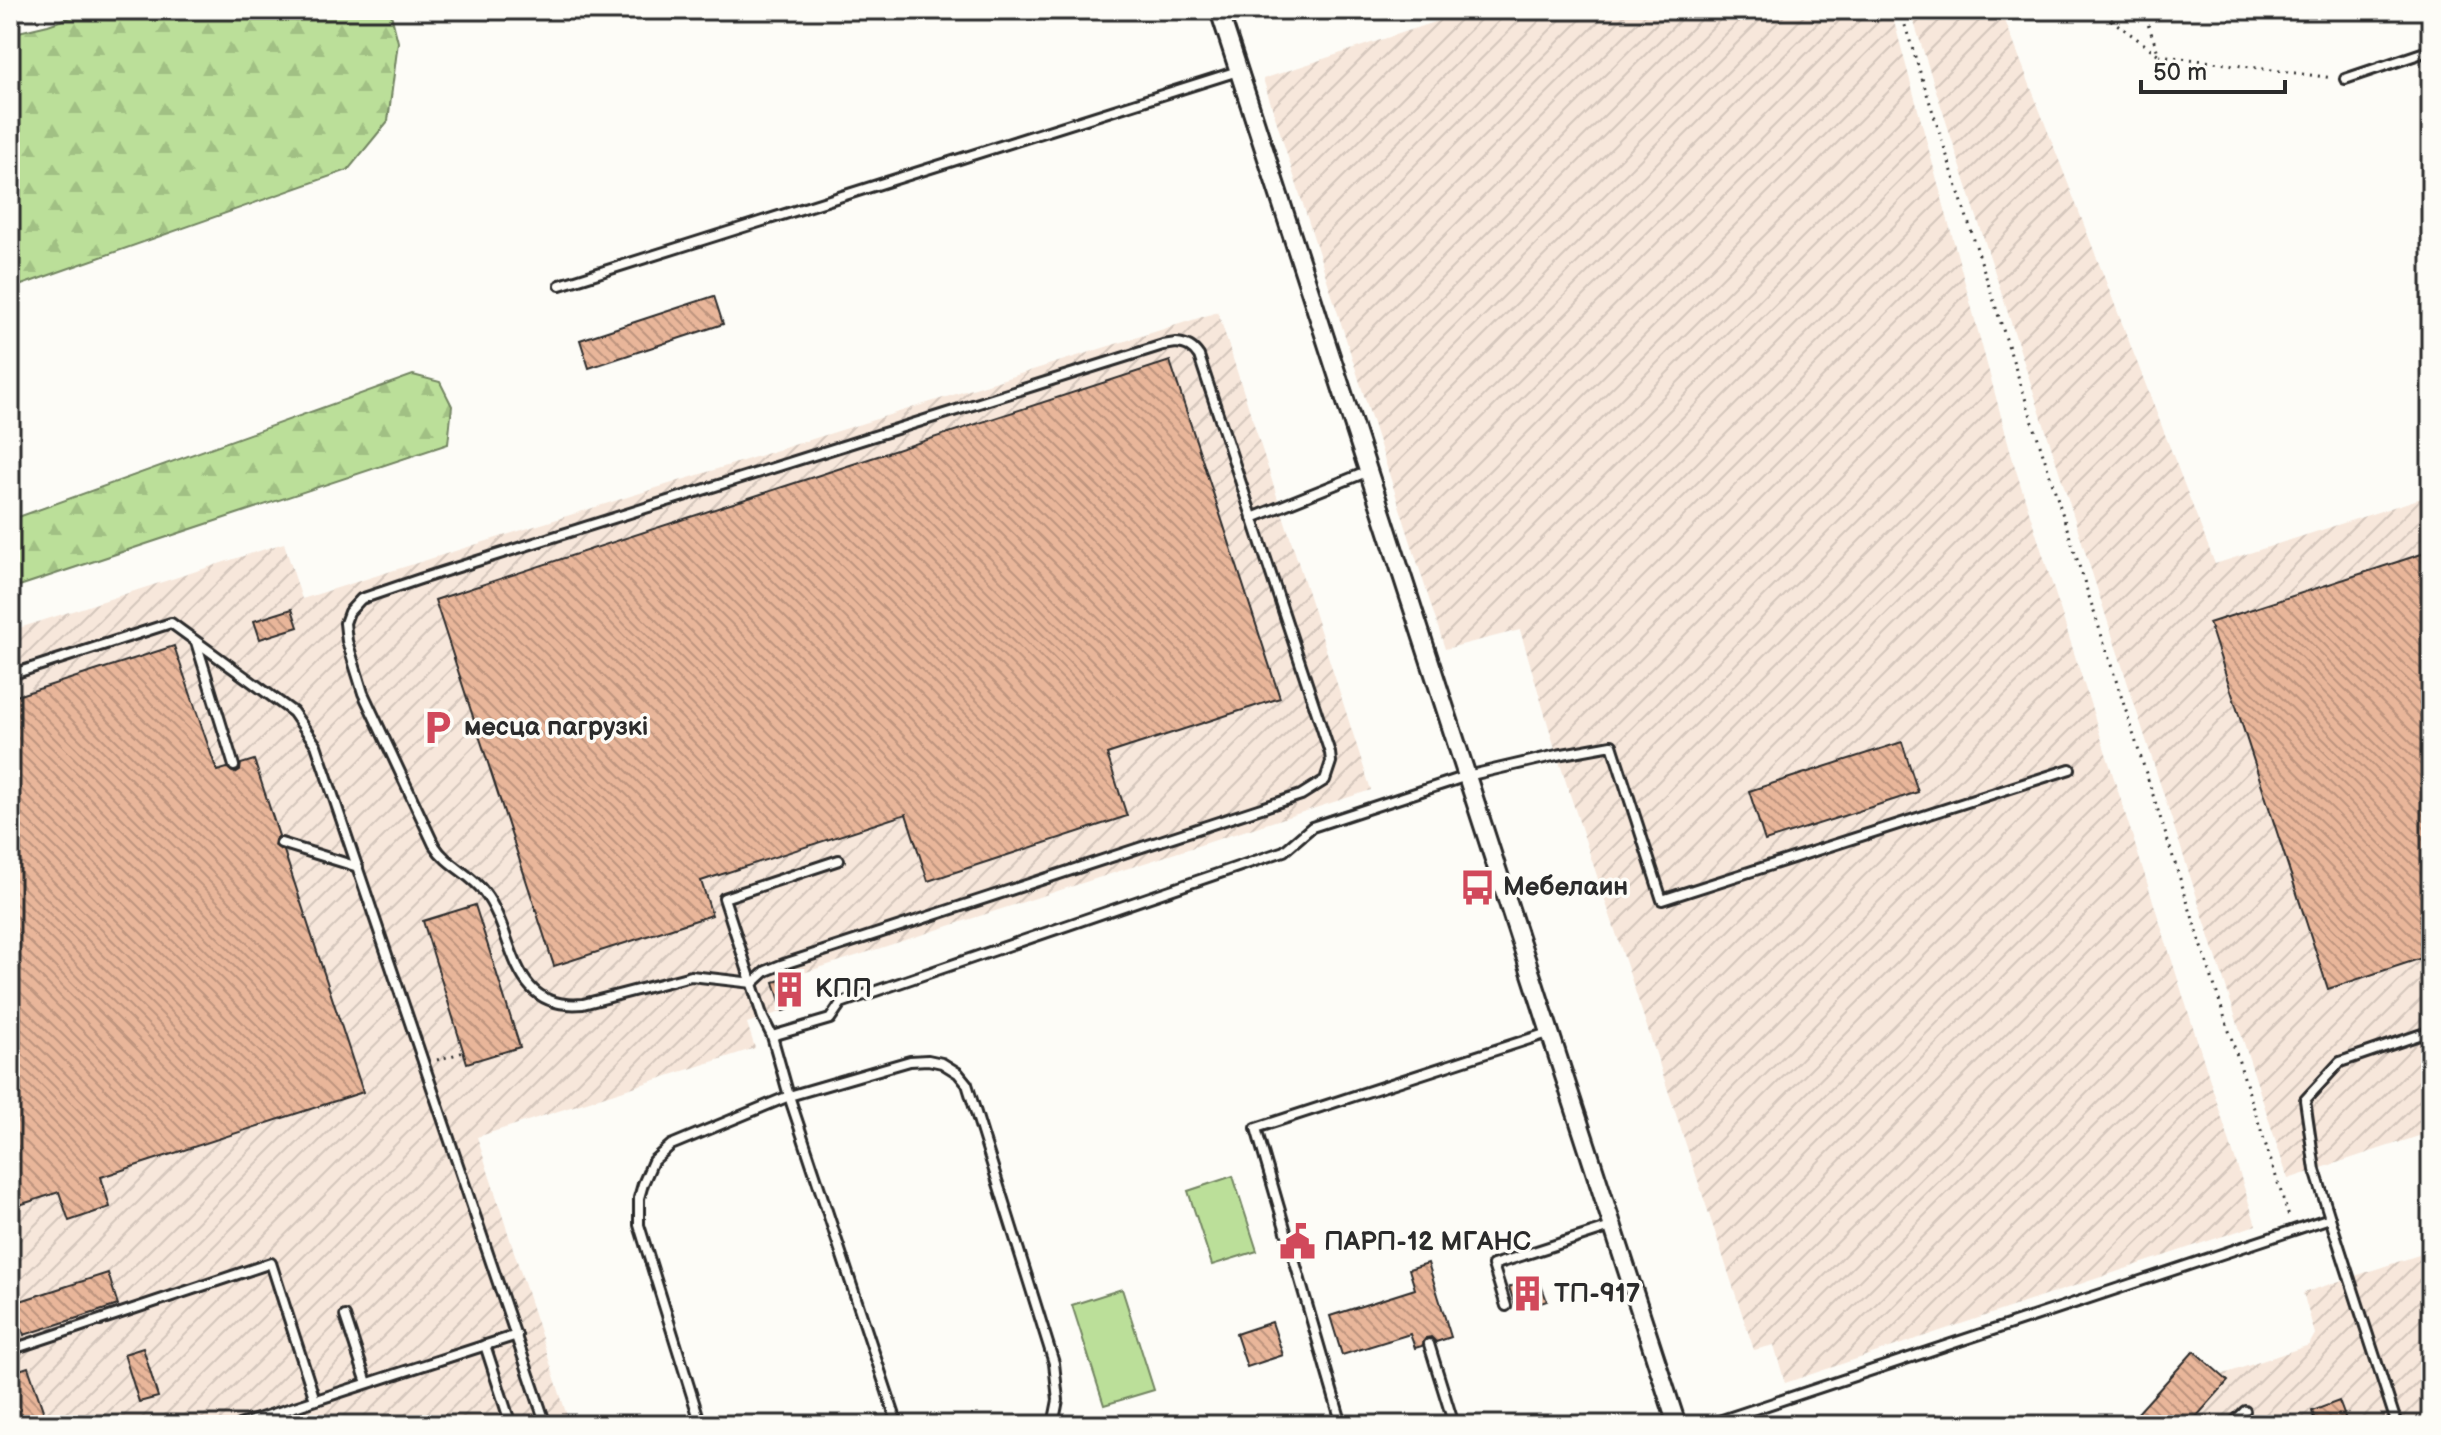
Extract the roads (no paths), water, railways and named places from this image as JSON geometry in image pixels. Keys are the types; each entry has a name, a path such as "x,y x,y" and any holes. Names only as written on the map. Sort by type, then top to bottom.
{"street":[{"path":"1219,10 1677,1425"}],"lane":[{"path":"2345,79 2431,50"},
{"path":"560,285 1239,71"},
{"path":"1186,344 1199,356 1330,753 1331,762 1325,780 1301,795 781,965 766,971 753,983 691,976 569,1006 532,989 517,971 486,894 441,856 434,845 363,693 347,641 345,623 354,604 420,579 1148,349 1186,344"},
{"path":"1252,518 1369,470"},
{"path":"10,675 171,623 293,712 316,745 546,1425"},
{"path":"196,642 234,766"},
{"path":"772,1036 830,1019 841,1003 1284,851 1312,827 1467,776 1557,755 1612,745 1662,900 2070,769"},
{"path":"281,843 358,867"},
{"path":"839,860 724,898 898,1425"},
{"path":"2397,1425 2315,1170 2305,1100 2340,1062 2431,1031"},
{"path":"1342,1425 1256,1128 1551,1032"},
{"path":"701,1425 639,1225 639,1198 653,1161 671,1145 789,1096 920,1060 942,1063 963,1079 1011,1218 1054,1363 1058,1400 1053,1425"},
{"path":"1707,1425 2330,1218"},
{"path":"1506,1306 1493,1265 1615,1226"},
{"path":"10,1350 271,1263 315,1400"},
{"path":"345,1316 367,1383"},
{"path":"239,1425 517,1335"},
{"path":"1429,1344 1454,1425"},
{"path":"485,1345 511,1425"},
{"path":"2231,1425 2245,1411"}],"place":[{"name":"месца пагрузкі","path":"438,727"},
{"name":"Мебелаин","path":"1477,887"},
{"name":"КПП","path":"789,989"},
{"name":"ПАРП-12 МГАНС","path":"1298,1242"},
{"name":"ТП-917","path":"1528,1294"}]}
